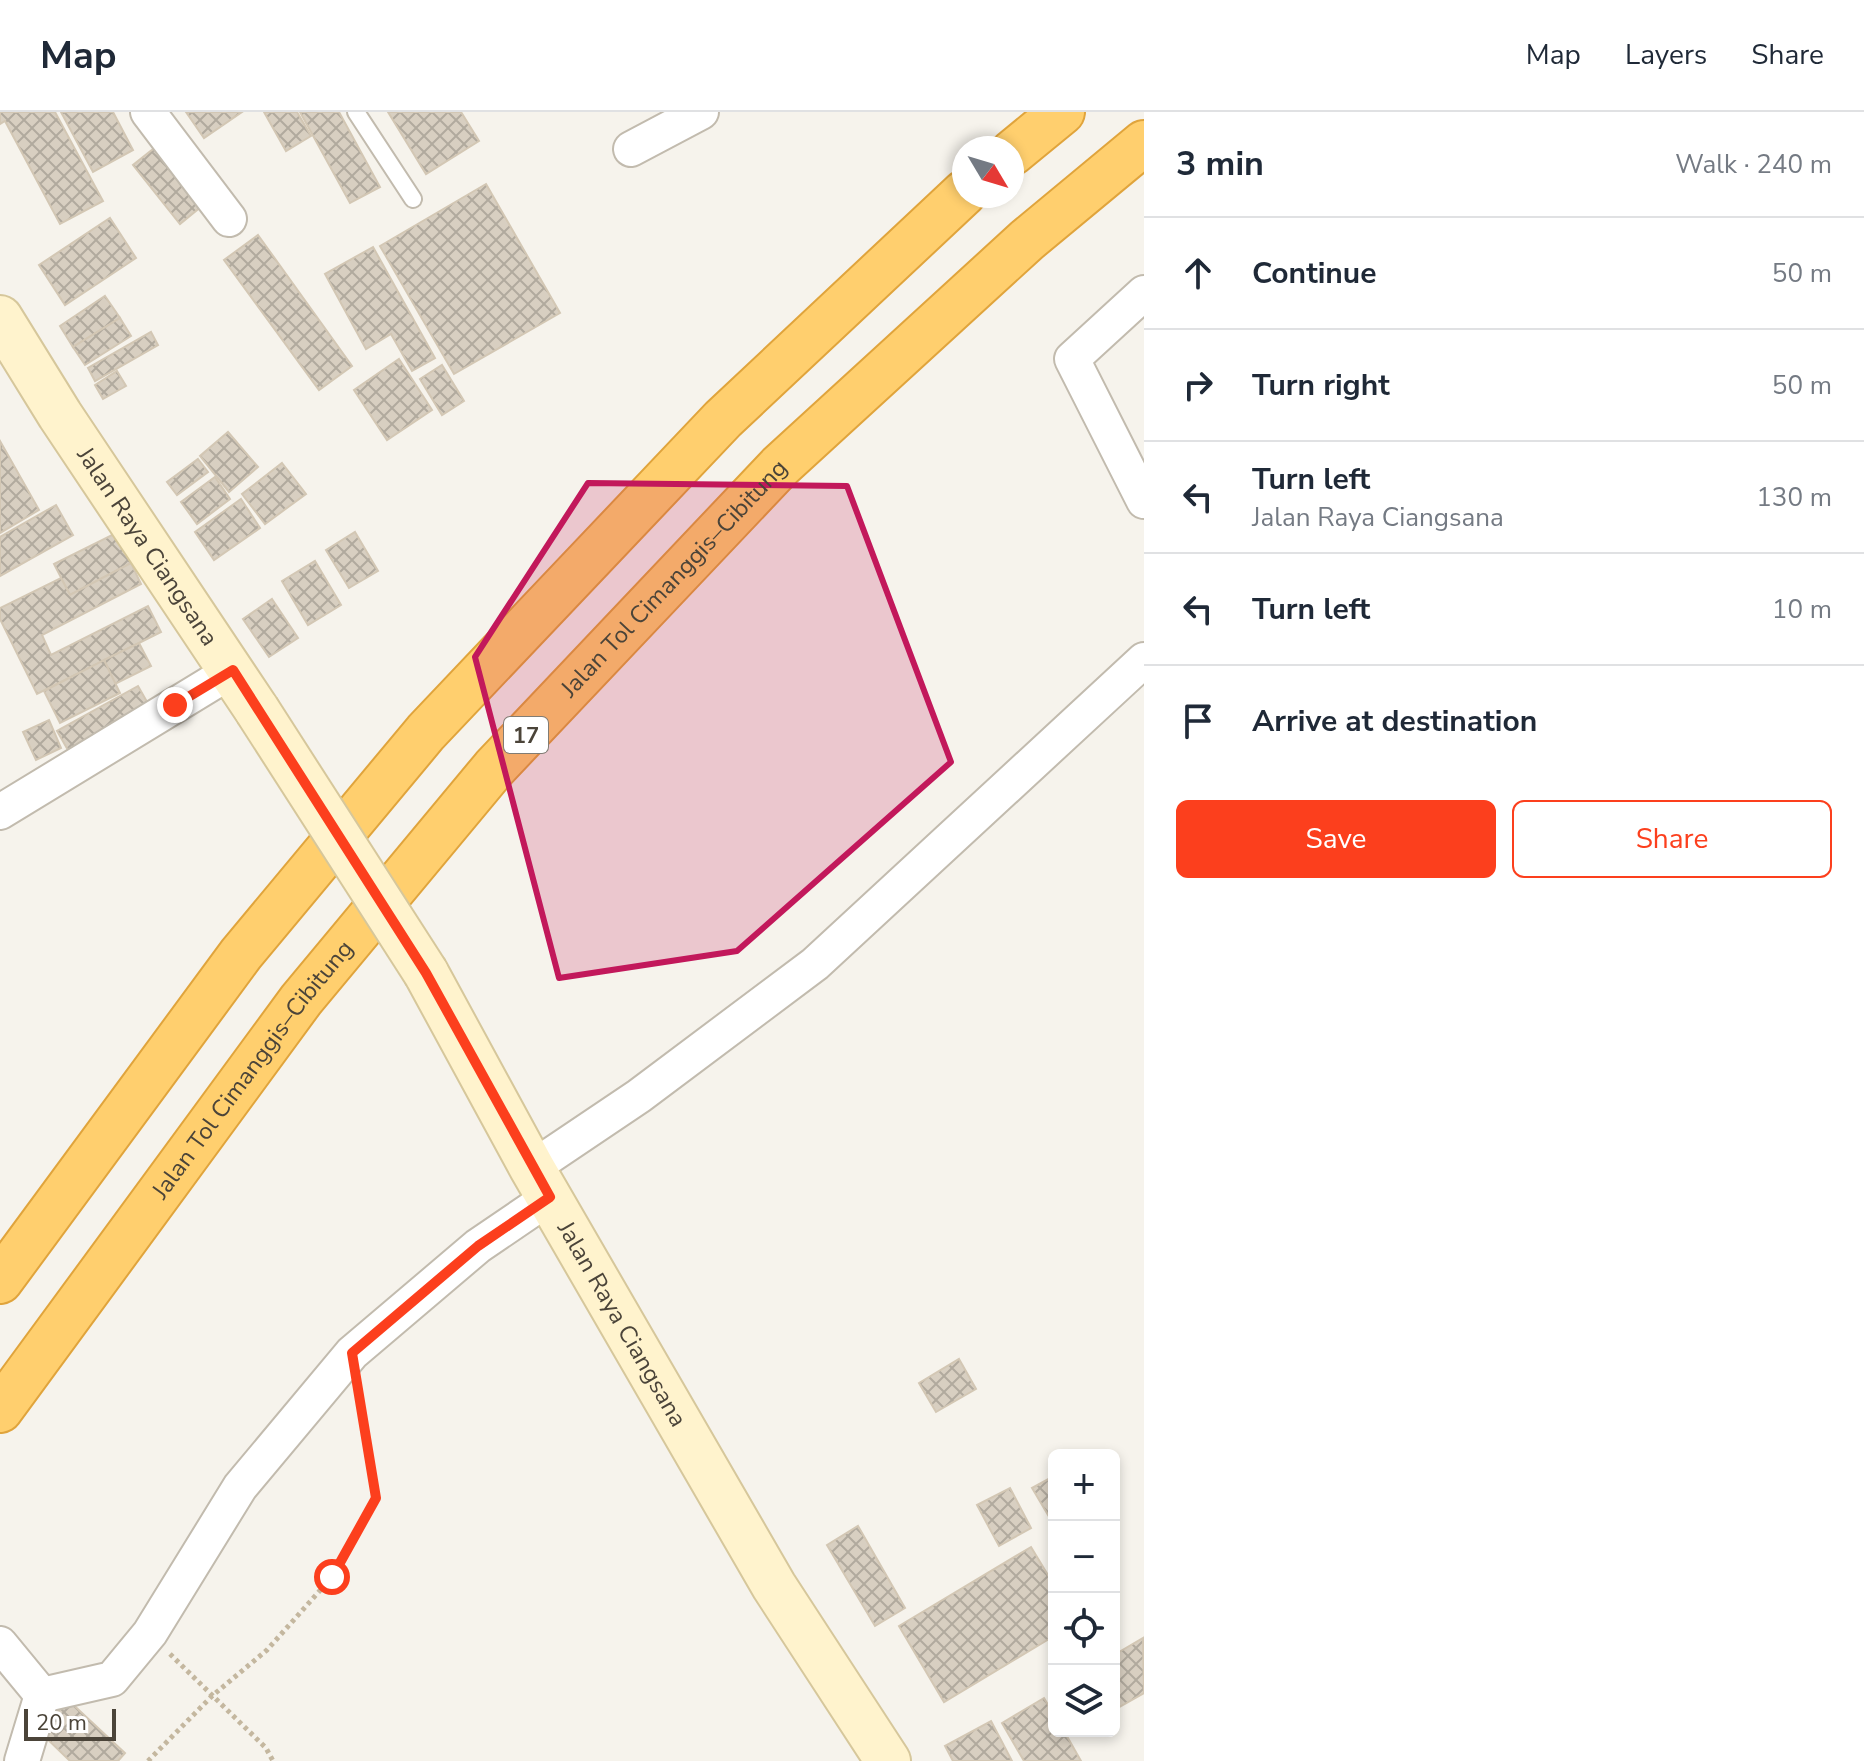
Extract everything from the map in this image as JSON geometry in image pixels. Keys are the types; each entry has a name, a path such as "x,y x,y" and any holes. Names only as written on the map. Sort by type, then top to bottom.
{"highway":[{"path":"1024,143 1062,112"},
{"name":"Jalan Tol Cimanggis–Cibitung","path":"0,1410 301,1000 494,768 780,466 1027,240 1144,143"},
{"path":"0,1281 241,954 426,732 723,419 952,204"}],"main road":[{"name":"Jalan Raya Ciangsana","path":"0,318 60,415 233,670 426,973 541,1182 774,1586 888,1761"}],"street":[{"path":"148,112 229,219"},
{"path":"631,149 701,112"},
{"path":"1144,293 1072,359 1144,501"},
{"path":"42,1695 112,1679 150,1633 240,1487 352,1353 478,1246 541,1182 639,1096 815,964 1144,660"},
{"path":"0,812 233,670"},
{"path":"0,1644 42,1695"},
{"path":"22,1761 42,1695"}],"lane":[{"path":"356,112 413,199"}],"path":[{"path":"148,1761 212,1696 267,1650 332,1577 376,1498 352,1353"},
{"path":"150,1633 266,1748 273,1761"}],"highlighted area":[{"path":"588,483 847,486 951,762 737,951 559,978 475,657"}],"building":[{"path":"0,112 55,112 103,201 60,224 5,121 0,124"},
{"path":"61,112 113,112 133,150 93,172"},
{"path":"186,112 242,112 204,138"},
{"path":"264,112 297,112 311,136 286,151"},
{"path":"300,112 339,112 380,187 350,203"},
{"path":"388,112 461,112 479,141 426,174"},
{"path":"162,142 208,201 180,224 133,165"},
{"path":"486,184 560,313 454,374 380,246"},
{"path":"110,218 136,258 65,305 39,265"},
{"path":"258,235 352,366 319,390 224,260"},
{"path":"373,247 435,358 412,371 391,334 366,349 325,274"},
{"path":"105,296 120,318 73,347 60,326"},
{"path":"120,318 131,336 85,365 73,347"},
{"path":"151,332 158,345 95,381 88,368"},
{"path":"399,359 432,410 387,440 354,390"},
{"path":"442,365 464,401 442,415 420,379"},
{"path":"117,371 126,386 103,399 95,385"},
{"path":"228,432 258,467 229,492 200,456"},
{"path":"0,441 39,510 0,533"},
{"path":"198,459 208,472 177,495 167,482"},
{"path":"282,463 306,494 265,524 242,494"},
{"path":"215,477 230,499 197,524 181,502"},
{"path":"241,499 260,528 214,560 195,532"},
{"path":"56,505 73,535 0,576 0,537"},
{"path":"355,532 378,571 349,588 326,550"},
{"path":"116,533 131,563 70,595 54,564"},
{"path":"315,561 341,605 308,625 282,581"},
{"path":"131,563 141,584 42,635 51,655 148,606 161,632 37,694 0,619 0,608 61,578 70,595"},
{"path":"272,599 298,638 269,657 243,619"},
{"path":"139,643 151,666 115,684 104,660"},
{"path":"104,660 120,693 60,723 44,691"},
{"path":"138,686 150,707 69,752 57,731"},
{"path":"49,720 61,748 36,760 23,732"},
{"path":"959,1359 976,1389 936,1412 919,1383"},
{"path":"1048,1479 1048,1515 1032,1488"},
{"path":"1010,1488 1031,1528 999,1546 977,1505"},
{"path":"858,1526 905,1608 875,1626 827,1545"},
{"path":"1031,1547 1048,1575 1048,1640 944,1702 899,1626"},
{"path":"1143,1638 1144,1693 1120,1707 1120,1665 1120,1651"},
{"path":"1044,1698 1048,1705 1048,1737 1067,1737 1081,1761 1024,1761 1002,1723"},
{"path":"67,1699 125,1753 118,1761 70,1761 42,1734"},
{"path":"991,1721 1012,1761 953,1761 945,1746"}],"route":[{"path":"175,705 233,670 426,973 550,1197 478,1246 352,1353 376,1498 332,1577"}]}
